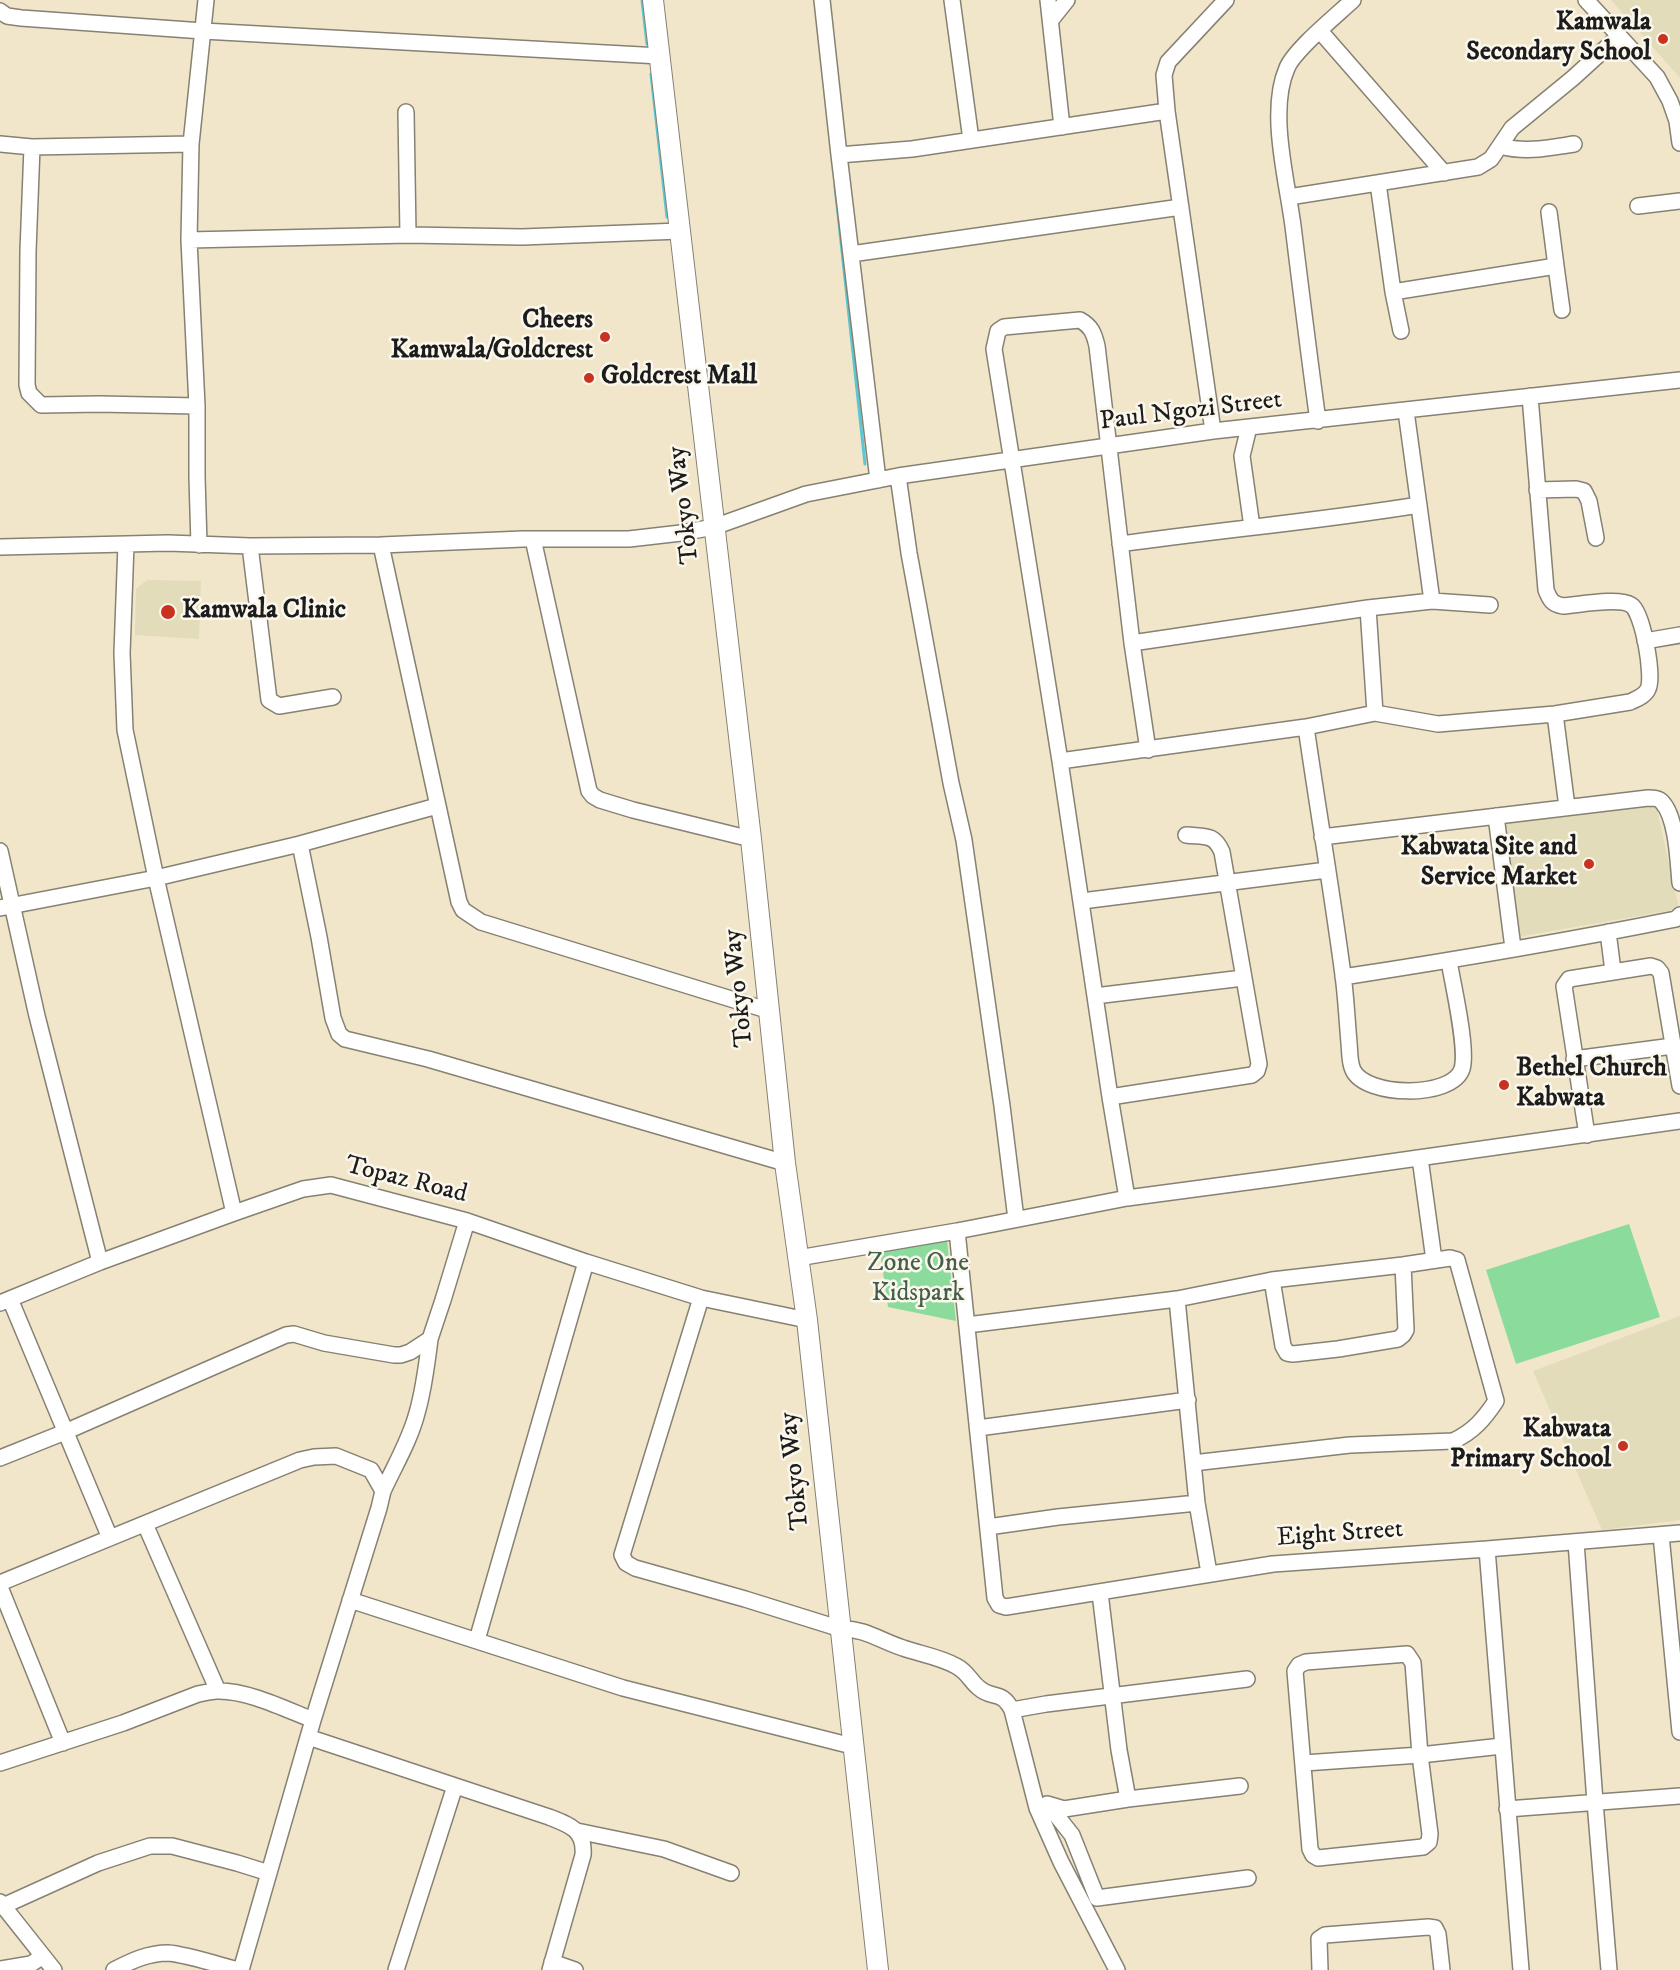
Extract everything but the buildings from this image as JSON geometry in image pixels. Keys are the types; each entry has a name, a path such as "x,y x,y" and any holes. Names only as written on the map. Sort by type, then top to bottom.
{"main road":[{"name":"Tokyo Way","path":"654,0 751,839 785,1162 807,1320 878,1970"}],"street":[{"path":"199,544 197,406 189,240 191,144 206,0"},
{"path":"822,0 878,480"},
{"path":"952,0 970,140"},
{"path":"1048,0 1062,128"},
{"path":"1051,20 1067,0"},
{"path":"1213,431 1167,111 1164,75 1167,62 1226,0"},
{"path":"1318,421 1281,151 1278,102 1287,66 1353,0"},
{"path":"1586,0 1657,77 1674,111 1680,143"},
{"path":"0,10 7,16 21,18 203,31 660,56"},
{"path":"1320,31 1444,173"},
{"path":"1289,197 1478,166 1491,159 1512,128 1574,78 1618,37"},
{"path":"839,155 912,149 1167,111"},
{"path":"406,112 408,236"},
{"path":"0,144 32,147 191,144"},
{"path":"1501,146 1516,150 1532,150 1574,144"},
{"path":"32,147 28,251 27,385 29,393 41,405 197,406"},
{"path":"1378,183 1401,331"},
{"path":"1638,206 1680,201"},
{"path":"851,254 1181,207"},
{"path":"1549,212 1562,310"},
{"path":"189,240 408,236 522,237 680,231"},
{"path":"1393,291 1556,266"},
{"path":"1127,1198 994,349 998,331 1004,327 1080,320 1094,333 1132,643 1148,750"},
{"name":"Paul Ngozi Street","path":"0,547 126,544 381,545 533,539 629,539 681,533 714,526 806,494 898,476 1213,431 1680,380"},
{"path":"1060,761 1306,727 1375,714 1438,724 1555,714 1630,702 1640,698 1648,690 1650,680 1645,641 1638,613 1632,605 1622,602 1563,606 1555,604 1546,590 1530,396"},
{"path":"1406,411 1432,602"},
{"path":"1249,427 1242,456 1252,526"},
{"path":"898,476 909,554 938,714 964,840 1016,1219"},
{"path":"1537,490 1576,489 1584,491 1589,501 1596,538"},
{"path":"1120,543 1352,516 1419,505"},
{"path":"533,539 589,790 593,796 633,810 751,839"},
{"path":"126,544 122,653 125,730 156,878 234,1213"},
{"path":"381,545 437,806 459,902 463,910 474,919 770,1011"},
{"path":"250,546 269,700 279,706 333,697"},
{"path":"1132,643 1368,608 1432,602 1490,605"},
{"path":"1368,608 1375,714"},
{"path":"1645,641 1680,635"},
{"path":"1555,714 1568,807"},
{"path":"1306,727 1343,977 1352,1067 1356,1076 1362,1081 1386,1089 1410,1091 1428,1089 1454,1080 1461,1073 1462,1041 1449,961"},
{"path":"1322,837 1656,798 1662,802 1678,839 1680,883"},
{"path":"6,907 156,878 300,844 437,806"},
{"path":"1496,816 1513,948"},
{"path":"1110,1097 1252,1075 1257,1071 1259,1064 1222,852 1218,842 1210,838 1186,835"},
{"path":"300,844 333,1018 339,1034 345,1038 439,1062 785,1162"},
{"path":"0,851 6,907 37,1016 100,1262"},
{"path":"1082,901 1327,870"},
{"path":"1343,977 1449,961 1608,932 1676,919 1680,915"},
{"path":"1608,932 1613,971"},
{"path":"1587,1135 1574,1059 1564,986 1566,982 1576,977 1613,971 1651,966 1657,968 1661,973 1680,1086"},
{"path":"1095,996 1243,978"},
{"path":"1574,1059 1673,1046"},
{"path":"798,1258 957,1231 1127,1198 1680,1121"},
{"path":"1420,1158 1434,1260"},
{"name":"Topaz Road","path":"5,1301 100,1262 234,1213 303,1189 331,1185 467,1221 586,1262 702,1298 807,1320"},
{"path":"114,1970 151,1954 170,1953 239,1970 383,1491 408,1439 417,1413 430,1339 467,1221"},
{"path":"957,1231 988,1527 1058,1517 1197,1503"},
{"path":"967,1325 1177,1299 1272,1280 1450,1258 1457,1260 1496,1401 1482,1422 1466,1435 1453,1442 1350,1445 1193,1463"},
{"path":"477,1640 586,1262"},
{"path":"1272,1280 1283,1346 1287,1353 1338,1350 1398,1339 1403,1335 1406,1330 1403,1265"},
{"path":"702,1298 622,1555 626,1563 635,1568 841,1629 868,1633 899,1647 956,1665 970,1676 978,1688 1001,1696 1012,1710 1037,1808 1061,1862 1117,1970"},
{"path":"1177,1299 1197,1503 1209,1573"},
{"path":"5,1301 110,1538"},
{"path":"0,1458 286,1335 294,1334 324,1343 401,1356 430,1339"},
{"path":"978,1428 1188,1400"},
{"path":"63,1743 0,1585 300,1460 336,1456 371,1470 383,1491"},
{"path":"145,1524 218,1690"},
{"name":"Eight Street","path":"988,1527 995,1598 999,1605 1006,1607 1273,1564 1680,1533"},
{"path":"1661,1534 1680,1732"},
{"path":"1576,1542 1594,1802 1609,1970"},
{"path":"1487,1549 1521,1970"},
{"path":"1100,1593 1112,1696 1128,1799"},
{"path":"350,1599 623,1688 852,1746"},
{"path":"1407,1654 1413,1662 1429,1842 1423,1847 1318,1858 1313,1855 1310,1849 1304,1763 1295,1671 1299,1665 1306,1662 1407,1654"},
{"path":"1012,1710 1247,1680"},
{"path":"0,1763 123,1724 198,1694 218,1690 247,1696 313,1720"},
{"path":"308,1737 566,1823 577,1831 584,1843 583,1855 551,1966 575,1970"},
{"path":"1304,1763 1420,1755 1502,1746"},
{"path":"1026,1767 1041,1797 1071,1835 1097,1898 1248,1878"},
{"path":"396,1970 455,1786"},
{"path":"1049,1806 1064,1809 1240,1786"},
{"path":"1507,1809 1680,1796"},
{"path":"577,1831 664,1849 731,1873"},
{"path":"54,1970 2,1904 98,1863 150,1846 172,1846 269,1874"},
{"path":"1320,1970 1319,1939 1325,1935 1428,1927 1435,1928 1438,1934 1442,1970"},
{"path":"0,1969 31,1964 43,1956"}],"shaded area":[{"name":"Kamwala Secondary School","path":"1611,0 1680,0 1680,78"},
{"name":"Kamwala Clinic","path":"147,580 201,581 199,639 135,635 136,589"},
{"name":"Kabwata Site and Service Market","path":"1656,805 1679,909 1518,937 1505,819"},
{"name":"Kabwata Primary School","path":"1680,1316 1680,1520 1602,1530 1533,1371"}],"green space":[{"path":"1629,1224 1660,1317 1516,1364 1486,1270"},
{"name":"Zone One Kidspark","path":"947,1240 956,1321 888,1307 880,1252"}],"waterway":[{"path":"642,0 647,44"},
{"path":"651,74 667,217"},
{"path":"835,186 865,464"}],"place":[{"name":"Kamwala Secondary School","path":"1663,39"},
{"name":"Cheers Kamwala/Goldcrest","path":"605,337"},
{"name":"Goldcrest Mall","path":"589,378"},
{"name":"Kamwala Clinic","path":"168,612"},
{"name":"Kabwata Site and Service Market","path":"1589,864"},
{"name":"Bethel Church Kabwata","path":"1504,1085"},
{"name":"Kabwata Primary School","path":"1623,1446"}]}
